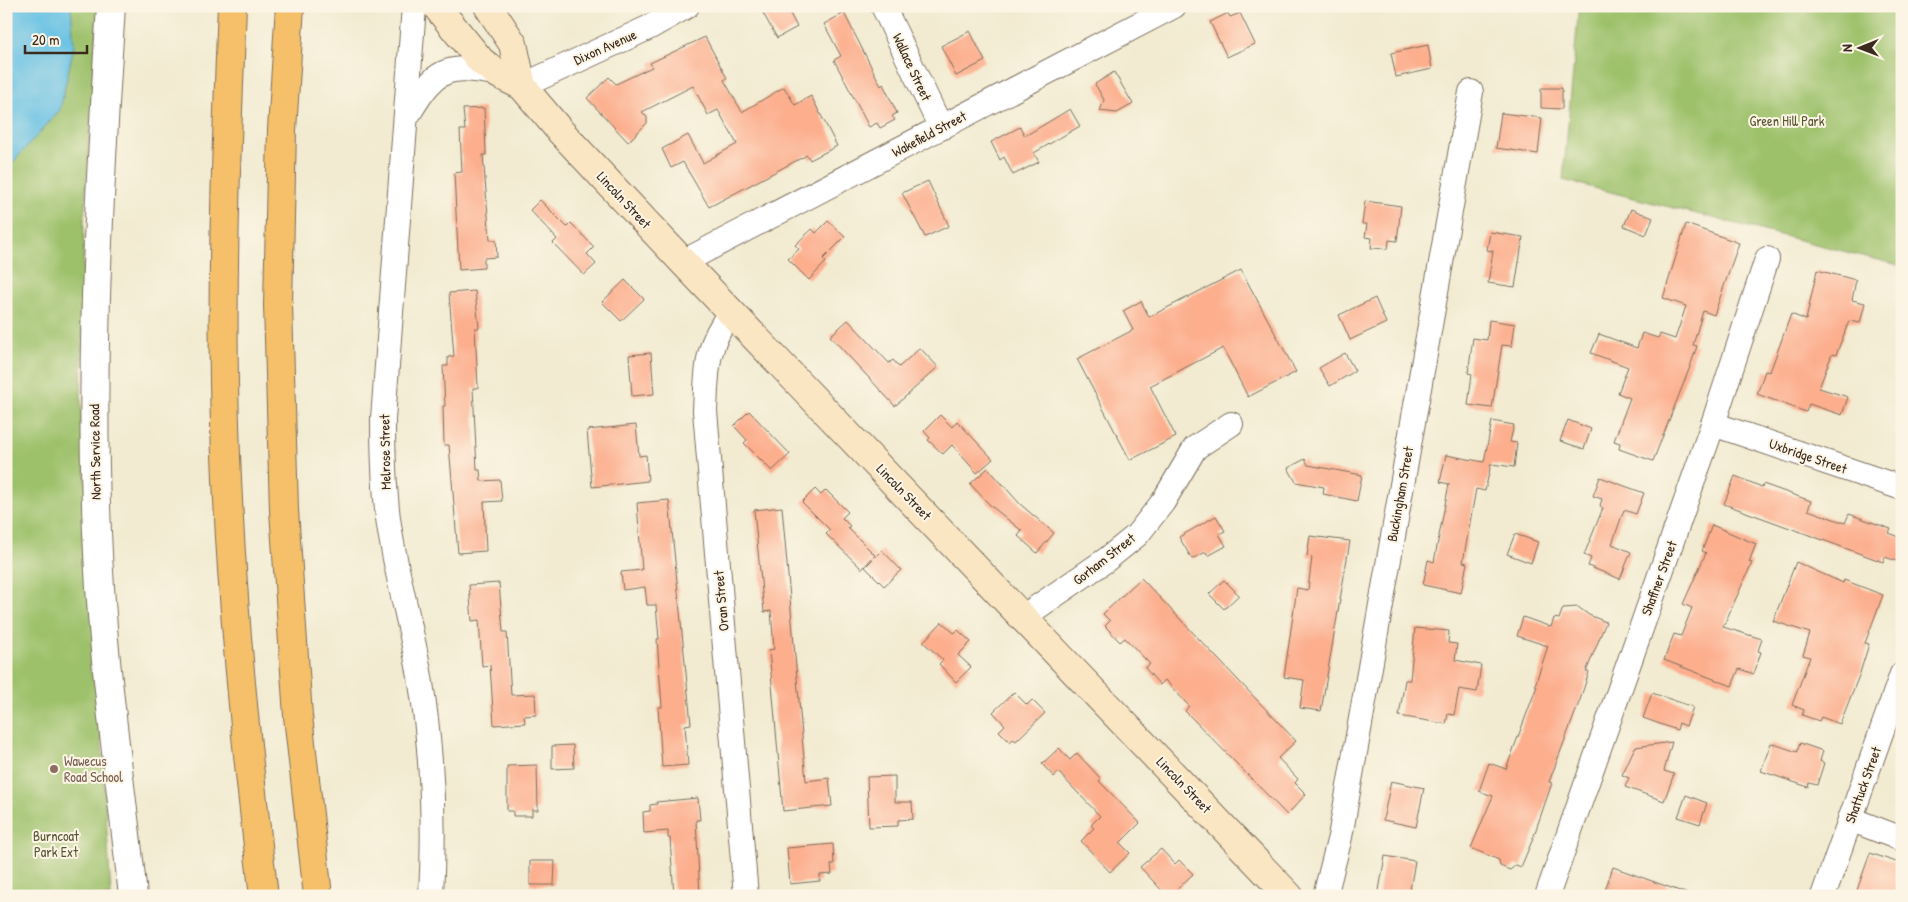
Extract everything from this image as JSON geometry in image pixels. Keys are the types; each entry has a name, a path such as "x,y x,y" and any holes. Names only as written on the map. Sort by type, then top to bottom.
{"highway":[{"path":"232,6 224,252 225,422 238,672 264,896"},
{"path":"290,6 282,130 278,304 284,510 298,716 318,896"}],"main road":[{"name":"Lincoln Street","path":"436,6 481,61 510,80 562,132 683,262 1290,896"},
{"name":"Lincoln Street","path":"488,6 513,44 510,80"}],"street":[{"name":"North Service Road","path":"111,6 96,269 95,437 102,615 133,896"},
{"name":"Melrose Street","path":"414,6 383,420 383,462 388,517 420,678 428,743 433,855 432,896"},
{"name":"Dixon Avenue","path":"510,80 650,27 687,6"},
{"name":"Wallace Street","path":"883,6 941,128"},
{"name":"Wakefield Street","path":"683,262 1174,6"},
{"path":"406,118 423,90 433,79 446,72 464,68 510,80"},
{"name":"Buckingham Street","path":"1325,896 1340,837 1471,92"},
{"name":"Shaffner Street","path":"1547,896 1713,424 1767,258"},
{"name":"Oran Street","path":"731,312 713,343 707,363 705,411 746,896"},
{"name":"Gorham Street","path":"1023,617 1099,566 1137,535 1163,502 1195,448 1231,424"},
{"name":"Uxbridge Street","path":"1713,424 1902,488"},
{"name":"Shattuck Street","path":"1823,896 1902,674"},
{"path":"1850,819 1902,839"}],"green space":[{"name":"Burncoat Park Ext","path":"6,6 98,6 84,221 81,403 111,896 6,896"},
{"name":"Green Hill Park","path":"1579,6 1902,6 1902,266 1563,180"}],"water":[{"path":"6,6 71,6 74,46 60,110 6,170"}],"building":[{"path":"759,6 786,6 797,27 777,38"},
{"path":"844,13 897,113 892,116 895,120 880,128 877,123 869,127 834,60 841,56 824,24"},
{"path":"1228,13 1230,17 1240,13 1255,44 1227,57 1210,22"},
{"path":"970,31 985,61 956,76 941,46"},
{"path":"705,37 727,78 724,80 742,112 784,87 795,105 811,96 837,146 810,160 807,155 709,207 683,162 671,168 662,149 688,135 703,163 737,144 718,110 708,115 693,86 642,112 647,117 647,123 628,142 587,98 609,77 616,84 652,67 650,63"},
{"path":"1428,45 1432,69 1396,77 1391,53"},
{"path":"1114,72 1133,104 1117,113 1100,111 1104,100 1095,84"},
{"path":"1541,88 1562,88 1562,109 1541,108"},
{"path":"484,108 486,155 483,155 490,240 496,240 497,257 484,258 484,268 459,270 454,173 462,172 460,130 465,130 463,109"},
{"path":"1070,109 1080,126 1034,153 1039,162 1013,175 1004,157 1000,160 991,142 1020,127 1025,136"},
{"path":"1501,113 1542,118 1538,154 1496,148"},
{"path":"928,181 949,226 925,237 902,193"},
{"path":"540,200 567,227 571,223 594,247 587,254 596,264 584,275 553,243 557,239 530,210"},
{"path":"1365,201 1401,206 1397,241 1389,240 1388,249 1371,248 1372,238 1365,237 1367,224 1362,224"},
{"path":"1631,209 1653,218 1646,235 1624,226"},
{"path":"828,221 845,237 823,259 826,262 809,280 788,259 799,249 795,245 812,229 816,233"},
{"path":"1686,224 1739,243 1714,315 1703,311 1693,345 1697,346 1690,367 1653,461 1619,449 1620,443 1614,441 1630,398 1618,393 1628,367 1591,353 1599,334 1637,348 1642,333 1658,338 1660,334 1675,339 1686,306 1663,298"},
{"path":"1490,232 1523,237 1515,287 1488,283 1493,251 1487,250"},
{"path":"1241,270 1296,372 1248,397 1223,348 1150,386 1176,437 1130,460 1077,359 1133,330 1123,311 1141,301 1149,317"},
{"path":"1817,270 1856,280 1852,300 1865,303 1860,323 1849,321 1836,355 1832,354 1819,388 1848,397 1842,415 1809,404 1806,412 1757,394 1765,371 1770,372 1791,314 1806,320"},
{"path":"625,280 644,299 621,321 602,302"},
{"path":"475,291 479,328 475,328 478,388 473,388 477,470 480,470 481,481 500,480 502,501 484,502 486,551 458,553 449,445 444,445 443,366 448,366 448,357 454,356 449,293"},
{"path":"1375,298 1386,323 1350,340 1339,315"},
{"path":"848,320 889,363 893,360 899,367 920,348 938,367 895,406 830,336"},
{"path":"1489,320 1515,324 1512,346 1502,345 1492,408 1468,405 1472,374 1468,373 1473,338 1487,340"},
{"path":"651,353 654,394 632,396 629,355"},
{"path":"1345,353 1355,371 1330,386 1319,368"},
{"path":"749,411 790,454 772,471 744,443 747,440 734,426"},
{"path":"940,415 952,427 957,421 993,459 977,473 952,445 943,454 928,440 930,438 924,431"},
{"path":"1568,420 1591,429 1584,449 1560,441"},
{"path":"1492,421 1514,425 1510,442 1517,443 1514,467 1491,464 1485,491 1476,489 1463,562 1467,563 1461,593 1423,585 1428,560 1434,562 1449,484 1440,482 1446,455 1484,462"},
{"path":"636,425 639,456 646,455 648,481 592,487 587,430"},
{"path":"1305,459 1308,465 1362,475 1357,501 1323,494 1324,487 1296,482 1288,468"},
{"path":"988,468 1020,504 1054,533 1037,553 1018,536 1022,531 990,505 970,484"},
{"path":"1735,476 1762,487 1763,484 1811,501 1808,510 1845,523 1849,514 1891,529 1889,533 1902,538 1902,563 1885,557 1883,562 1724,504"},
{"path":"1600,477 1644,493 1636,514 1624,510 1612,544 1631,552 1620,579 1588,566 1591,558 1584,555 1603,508 1600,506 1602,499 1593,496"},
{"path":"815,489 821,495 826,490 848,512 842,518 850,526 848,528 875,555 862,569 826,534 830,530 802,502"},
{"path":"669,500 691,724 685,725 688,765 662,767 658,707 662,707 656,605 647,605 645,587 623,590 621,572 642,570 637,503"},
{"path":"782,507 806,781 829,778 832,806 783,811 769,650 774,649 771,611 764,612 754,510"},
{"path":"1216,516 1225,531 1219,534 1226,546 1208,556 1206,552 1192,559 1179,537"},
{"path":"1712,525 1756,544 1749,562 1752,563 1723,627 1762,639 1758,651 1761,652 1754,674 1739,669 1732,686 1664,660 1674,634 1681,636 1692,608 1683,604 1706,553 1702,551"},
{"path":"1515,534 1538,542 1531,563 1507,554"},
{"path":"1310,536 1350,541 1321,711 1300,708 1304,680 1284,677 1297,588 1308,590 1312,557 1307,556"},
{"path":"882,550 901,570 884,586 865,567"},
{"path":"1796,562 1843,583 1844,580 1883,595 1865,643 1869,644 1860,673 1840,724 1821,717 1819,721 1802,715 1804,710 1792,705 1810,657 1803,655 1810,633 1773,621"},
{"path":"1141,578 1296,741 1278,758 1298,779 1295,783 1306,794 1287,815 1185,711 1189,706 1165,680 1160,685 1145,668 1150,664 1125,638 1120,642 1105,626 1110,621 1103,614"},
{"path":"1224,580 1239,595 1224,609 1209,594"},
{"path":"499,583 503,632 507,632 511,695 535,694 536,715 524,716 525,723 494,725 490,665 482,666 479,620 472,621 469,585"},
{"path":"1578,607 1589,615 1606,622 1586,672 1589,672 1549,782 1552,783 1532,841 1521,867 1516,865 1510,870 1500,866 1499,860 1471,848 1493,796 1479,791 1489,763 1506,769 1537,686 1535,685 1548,646 1517,636 1523,617 1551,627 1554,618 1559,619 1563,608"},
{"path":"942,622 954,633 958,630 971,642 958,655 971,667 956,682 939,664 943,660 923,642"},
{"path":"1415,628 1449,631 1448,643 1457,644 1455,660 1481,665 1477,692 1459,689 1454,715 1448,714 1446,724 1399,716 1405,680 1410,680"},
{"path":"1014,692 1027,705 1032,700 1045,713 1016,741 1013,739 1010,742 999,731 1005,725 993,712"},
{"path":"1652,693 1693,707 1686,726 1679,723 1677,730 1643,718"},
{"path":"1672,742 1664,771 1674,774 1664,801 1625,787 1629,778 1622,775 1635,747"},
{"path":"1771,743 1797,752 1800,743 1823,751 1820,761 1824,763 1817,785 1809,783 1808,787 1761,771"},
{"path":"573,745 574,768 552,769 552,746"},
{"path":"1059,748 1070,760 1077,753 1101,779 1099,781 1140,823 1120,843 1130,853 1110,872 1081,841 1094,828 1091,825 1100,816 1058,772 1054,777 1042,764"},
{"path":"537,765 538,810 532,810 532,816 513,816 513,811 507,811 507,766"},
{"path":"895,776 895,802 912,802 913,819 898,820 898,826 869,827 867,777"},
{"path":"1391,781 1424,788 1416,827 1383,820"},
{"path":"1686,795 1707,803 1700,824 1678,817"},
{"path":"698,798 700,820 696,820 700,896 674,896 668,831 644,833 643,812 650,811 650,805 657,804 656,802"},
{"path":"833,844 834,864 831,864 832,874 820,875 820,881 790,884 787,848"},
{"path":"1161,849 1175,864 1179,860 1193,874 1170,896 1167,896 1140,867"},
{"path":"1870,853 1902,864 1902,896 1855,896"},
{"path":"1385,856 1415,861 1409,896 1378,896"},
{"path":"530,861 555,861 554,885 530,885"},
{"path":"1613,867 1688,894 1688,896 1603,896"}],"place":[{"name":"Wawecus Road School","path":"54,769"}]}
